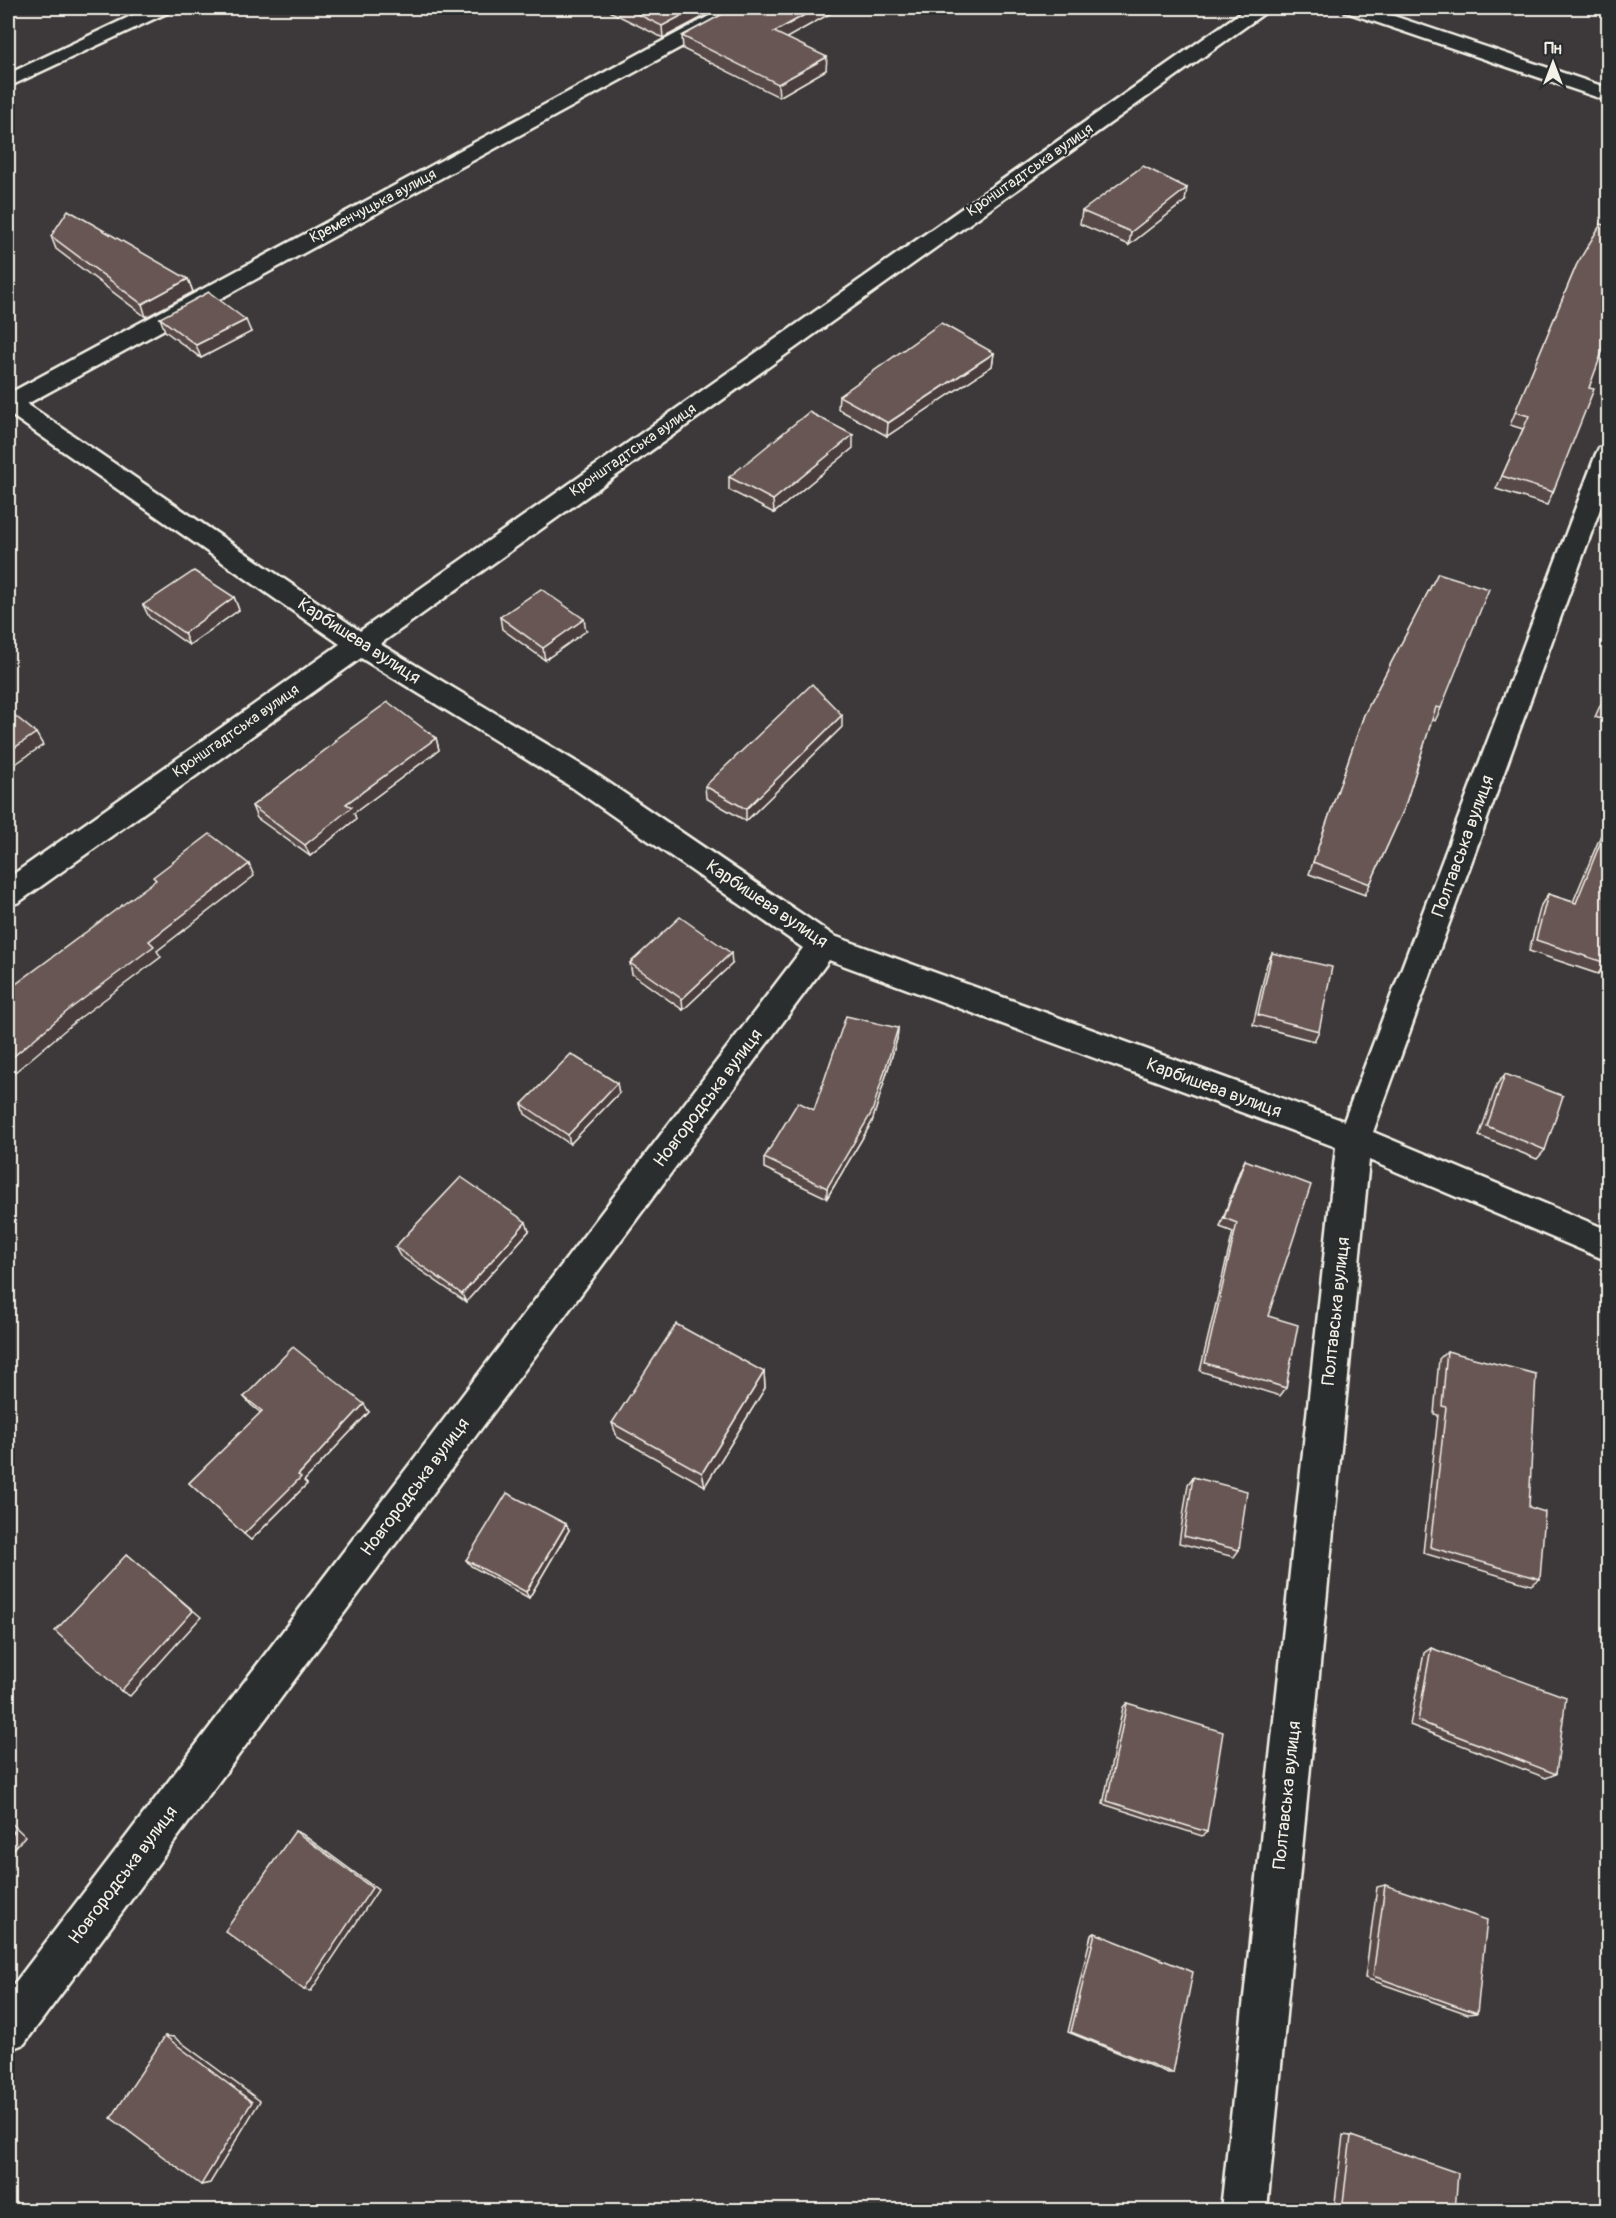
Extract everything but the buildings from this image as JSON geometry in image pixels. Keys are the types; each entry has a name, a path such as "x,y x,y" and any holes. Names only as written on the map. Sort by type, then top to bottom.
{"street":[{"path":"8,81 162,8"},
{"name":"Кременчуцька вулиця","path":"8,403 738,8"},
{"name":"Кронштадтська вулиця","path":"8,894 1259,8"},
{"path":"1353,8 1608,95"},
{"name":"Карбишева вулиця","path":"8,403 171,512 359,644 583,780 824,945 1354,1139 1608,1246"},
{"name":"Полтавська вулиця","path":"1244,2211 1354,1139 1608,454"},
{"name":"Новгородська вулиця","path":"8,2028 824,945"}]}
